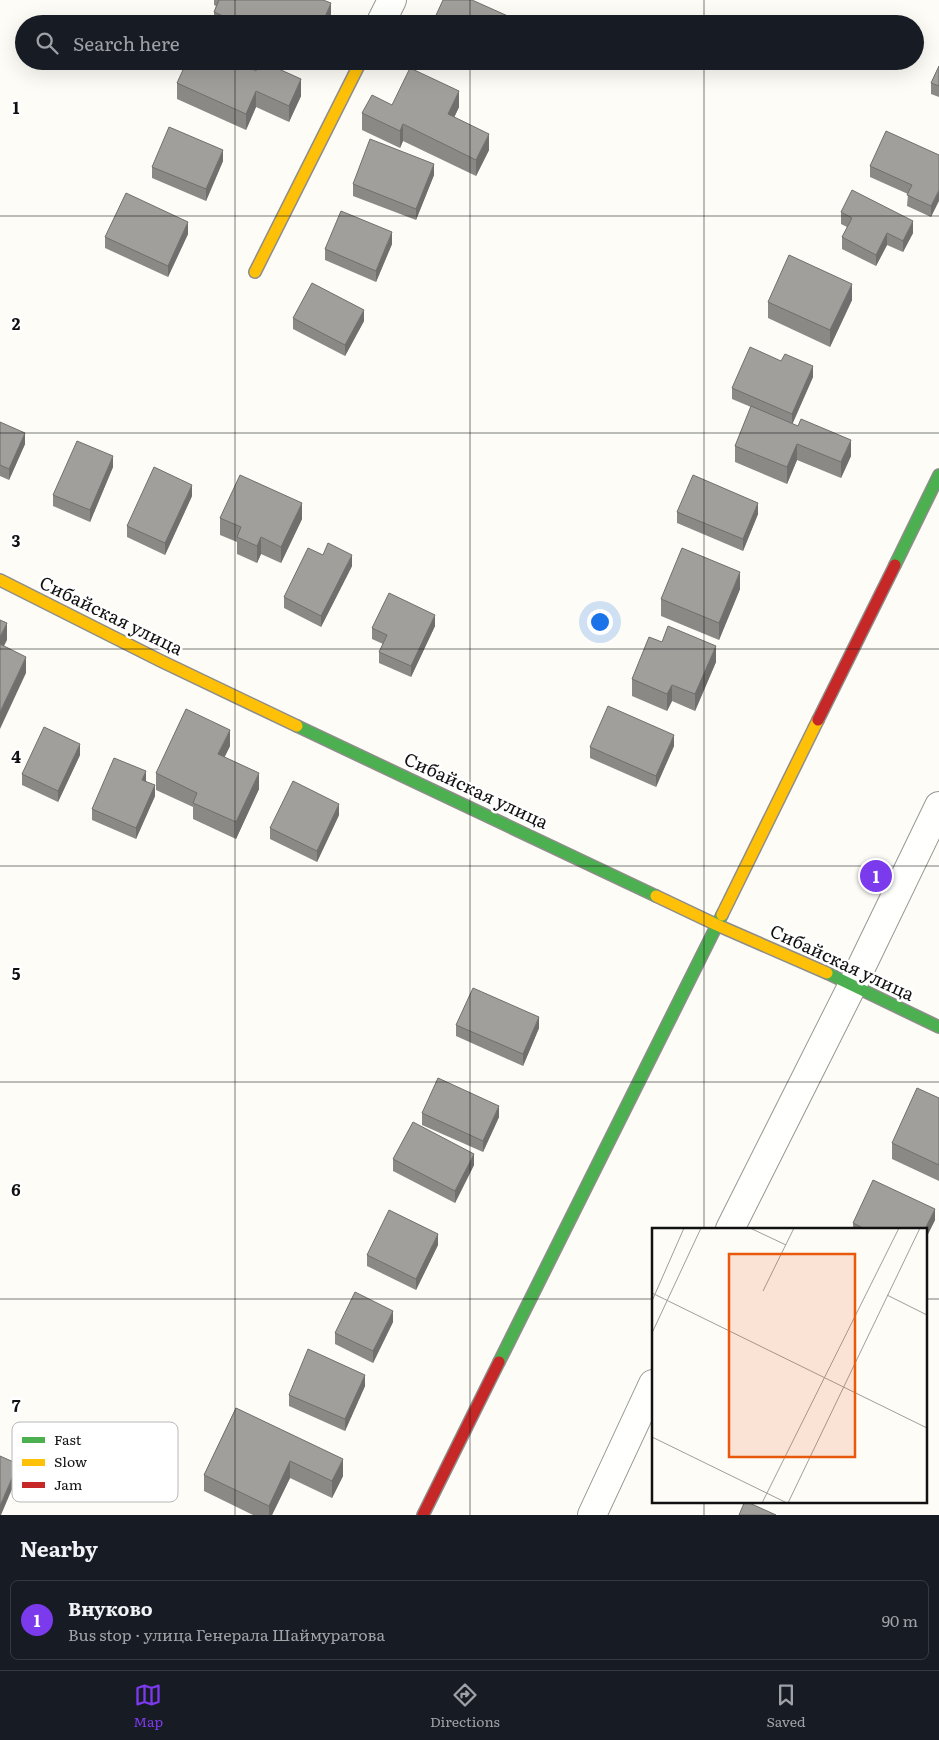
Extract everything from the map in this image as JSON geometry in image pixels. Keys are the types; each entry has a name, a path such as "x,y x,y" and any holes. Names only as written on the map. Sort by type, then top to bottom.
{"street":[{"path":"384,15 392,0"},
{"path":"255,272 356,70"},
{"path":"423,1515 717,926 939,475"},
{"name":"Сибайская улица","path":"0,580 161,661 717,926 853,984 939,1027"},
{"path":"731,1228 853,984 939,806"},
{"path":"592,1515 652,1386"}],"building":[{"path":"219,0 323,0 331,3 326,15 221,15 214,12"},
{"path":"443,0 472,0 506,15 436,15"},
{"path":"939,66 939,86 931,83"},
{"path":"183,70 281,70 301,79 289,106 256,91 246,114 177,83"},
{"path":"409,70 414,70 459,91 448,114 489,134 476,160 403,124 400,131 362,113 372,95 392,105"},
{"path":"169,127 223,150 206,189 152,167"},
{"path":"886,131 939,155 939,190 931,206 907,195 912,185 870,166"},
{"path":"370,139 434,164 416,209 353,184"},
{"path":"852,190 913,221 903,241 887,233 876,255 842,237 852,218 841,212"},
{"path":"126,193 188,222 168,266 105,237"},
{"path":"341,211 392,232 376,271 325,249"},
{"path":"789,255 852,284 830,330 768,302"},
{"path":"312,283 364,310 345,345 293,318"},
{"path":"750,347 781,361 785,354 813,366 792,414 732,388"},
{"path":"751,406 798,426 801,419 851,440 841,462 797,444 787,467 735,446"},
{"path":"0,422 25,433 9,469 0,465"},
{"path":"77,441 113,456 90,510 53,495"},
{"path":"154,467 192,485 165,543 127,526"},
{"path":"240,475 302,503 281,547 261,537 257,546 237,537 241,527 220,518"},
{"path":"693,475 758,503 743,539 677,512"},
{"path":"328,543 352,555 321,616 284,597 308,548 323,555"},
{"path":"682,548 740,572 719,623 661,599"},
{"path":"389,593 435,615 411,666 379,652 387,635 372,628"},
{"path":"0,620 7,623 0,637"},
{"path":"668,626 716,646 695,694 672,685 667,694 632,679 649,637 662,642"},
{"path":"0,644 26,657 0,712"},
{"path":"608,706 674,735 656,776 590,747"},
{"path":"186,709 230,730 218,754 259,773 236,822 193,803 197,793 156,773"},
{"path":"44,727 80,744 58,791 22,774"},
{"path":"114,758 146,771 142,780 155,785 136,828 92,809"},
{"path":"293,781 339,804 317,851 270,828"},
{"path":"473,988 539,1017 523,1054 456,1025"},
{"path":"438,1078 499,1106 483,1141 422,1113"},
{"path":"917,1088 939,1098 939,1165 892,1143"},
{"path":"413,1122 474,1154 455,1191 393,1159"},
{"path":"873,1180 935,1209 926,1228 863,1228 853,1223"},
{"path":"389,1210 438,1234 416,1279 367,1255"},
{"path":"355,1292 393,1311 373,1351 335,1333"},
{"path":"308,1349 365,1375 345,1419 289,1395"},
{"path":"236,1408 343,1459 332,1481 290,1461 269,1506 204,1475"},
{"path":"0,1456 12,1461 12,1478 0,1506"},
{"path":"745,1502 747,1502 776,1515 739,1515"}],"traffic: fast":[{"path":"895,565 939,475"},
{"path":"297,726 656,896"},
{"path":"499,1362 722,915"},
{"path":"827,973 939,1027"}],"traffic: slow":[{"path":"255,272 356,70"},
{"path":"0,580 161,661 297,726"},
{"path":"722,915 818,720"},
{"path":"656,896 827,973"}],"traffic: jam":[{"path":"818,720 895,565"},
{"path":"423,1515 499,1362"}],"place":[{"name":"Внуково","path":"876,876"}]}
